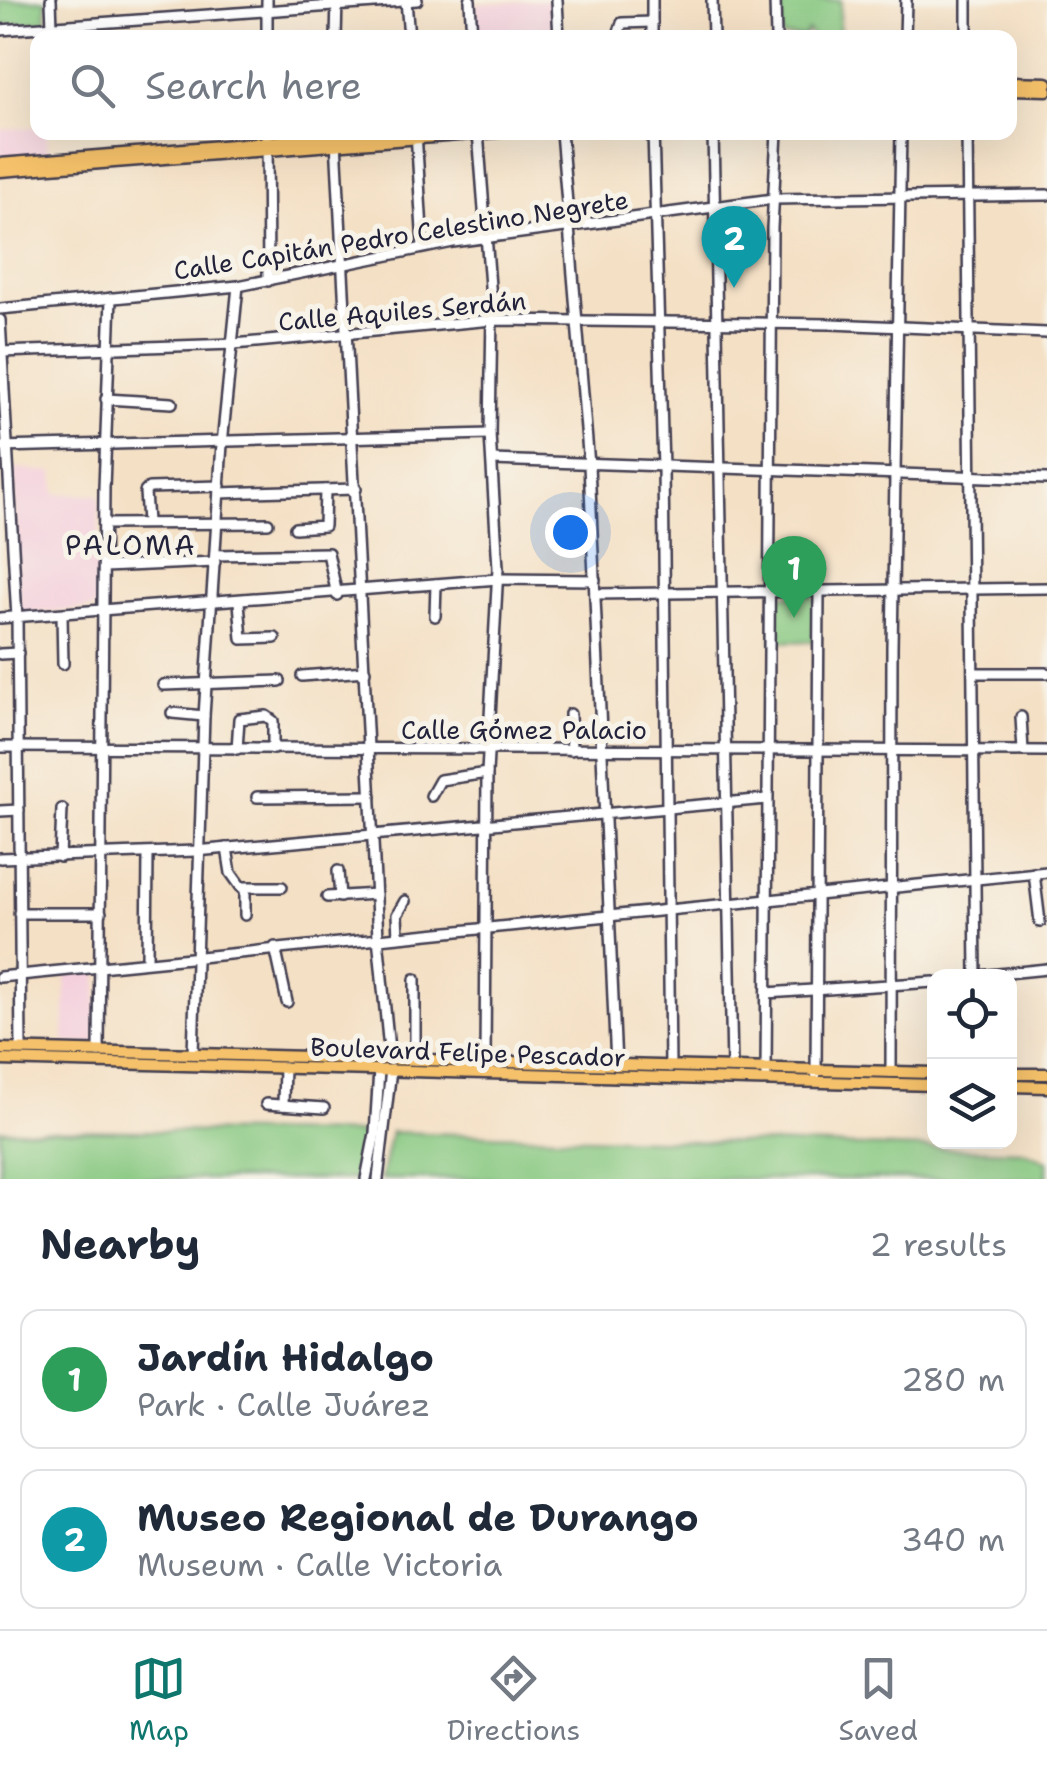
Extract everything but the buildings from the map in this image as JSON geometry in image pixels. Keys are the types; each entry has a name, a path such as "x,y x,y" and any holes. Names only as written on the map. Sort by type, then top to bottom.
{"main road":[{"path":"1017,86 1047,86"},
{"path":"0,164 302,140"},
{"path":"0,172 267,142"},
{"name":"Boulevard Felipe Pescador","path":"0,1049 99,1052 284,1067 387,1067 414,1060 732,1068 766,1074"},
{"name":"Boulevard Felipe Pescador","path":"0,1060 189,1060 640,1078 927,1073"},
{"path":"444,1061 445,1069 453,1072"},
{"path":"475,1073 485,1062"},
{"path":"640,1078 662,1074 670,1067"},
{"path":"875,1084 891,1072"},
{"path":"1017,1074 1047,1074"},
{"name":"Boulevard Felipe Pescador","path":"816,1076 875,1084 927,1085"},
{"path":"1017,1086 1047,1086"}],"street":[{"path":"52,0 52,27"},
{"path":"406,0 408,30"},
{"path":"0,30 267,6 417,0"},
{"path":"470,0 472,30"},
{"path":"557,0 559,30"},
{"path":"652,0 652,30"},
{"path":"712,0 712,30"},
{"path":"776,0 776,30"},
{"path":"905,30 906,0"},
{"path":"967,0 968,30"},
{"path":"336,3 336,30"},
{"path":"620,30 622,23 652,22"},
{"path":"336,140 387,1067 378,1179"},
{"path":"416,140 423,247"},
{"path":"479,140 492,320 490,434 498,579 487,772 485,1062"},
{"path":"562,140 589,465 616,1065"},
{"path":"653,140 663,468 670,1067"},
{"path":"713,140 732,1068"},
{"path":"766,1074 777,140"},
{"path":"891,1072 894,474 901,140"},
{"path":"967,140 977,969"},
{"path":"267,142 268,281"},
{"name":"Calle Capitán Pedro Celestino Negrete","path":"0,309 238,286 423,247 773,198 1047,195"},
{"path":"189,1060 204,716 222,444 238,286"},
{"path":"99,1052 104,446 111,298"},
{"path":"0,320 4,447 18,618 21,1049"},
{"name":"Calle Aquiles Serdán","path":"1,351 234,344 492,320 773,322 1047,333"},
{"path":"106,398 172,403"},
{"path":"4,447 490,434"},
{"path":"492,460 1047,479"},
{"path":"146,522 147,490 356,489"},
{"path":"295,528 324,526 325,490"},
{"path":"0,516 12,515"},
{"path":"104,524 268,523"},
{"path":"104,567 329,554 337,593"},
{"path":"0,618 498,579 594,580"},
{"path":"435,616 436,584"},
{"path":"595,594 1047,588"},
{"path":"816,1076 818,589"},
{"path":"239,602 242,639 275,638"},
{"path":"62,615 63,664"},
{"path":"0,654 18,653"},
{"path":"302,676 366,670"},
{"path":"973,673 1047,673"},
{"path":"162,685 280,681"},
{"path":"172,714 204,716"},
{"path":"570,714 571,750"},
{"path":"237,749 238,718 266,716 273,722 273,749"},
{"path":"1021,716 1023,751"},
{"name":"Calle Gómez Palacio","path":"0,747 1047,751"},
{"path":"431,796 440,780 487,772"},
{"path":"257,797 371,796"},
{"path":"0,858 196,851 767,799"},
{"path":"60,856 62,809"},
{"path":"0,811 19,810"},
{"path":"227,848 233,878 245,890 245,915"},
{"path":"147,959 148,854"},
{"path":"338,872 340,896"},
{"path":"0,977 147,959 1047,872"},
{"path":"1034,874 1040,922"},
{"path":"245,890 282,888"},
{"path":"327,897 376,894"},
{"path":"398,936 397,916 406,901"},
{"path":"19,913 102,913"},
{"path":"275,947 286,1002"},
{"path":"1017,971 1047,968"},
{"path":"414,1060 415,979"},
{"path":"767,992 892,988 927,983"},
{"path":"283,1105 284,1067"},
{"path":"366,1179 387,1067"},
{"path":"266,1104 324,1108"}],"shaded area":[{"path":"552,0 553,30 478,30 476,4"},
{"path":"30,128 30,140 47,140 48,155 0,158 0,130"},
{"path":"14,469 54,472 55,494 99,495 97,608 19,614"},
{"path":"98,971 95,1044 64,1042 66,975"}],"green space":[{"path":"0,0 46,0 46,22 0,25"},
{"path":"781,0 841,0 839,30 782,30"},
{"path":"814,595 814,641 772,642 774,596"},
{"path":"0,1130 364,1133 358,1179 0,1179"},
{"path":"391,1132 1023,1151 1047,1161 1047,1179 381,1179"}],"place":[{"name":"Museo Regional de Durango","path":"734,288"},
{"name":"Jardín Hidalgo","path":"794,618"}],"district":[{"name":"PALOMA","path":"131,545"}]}
